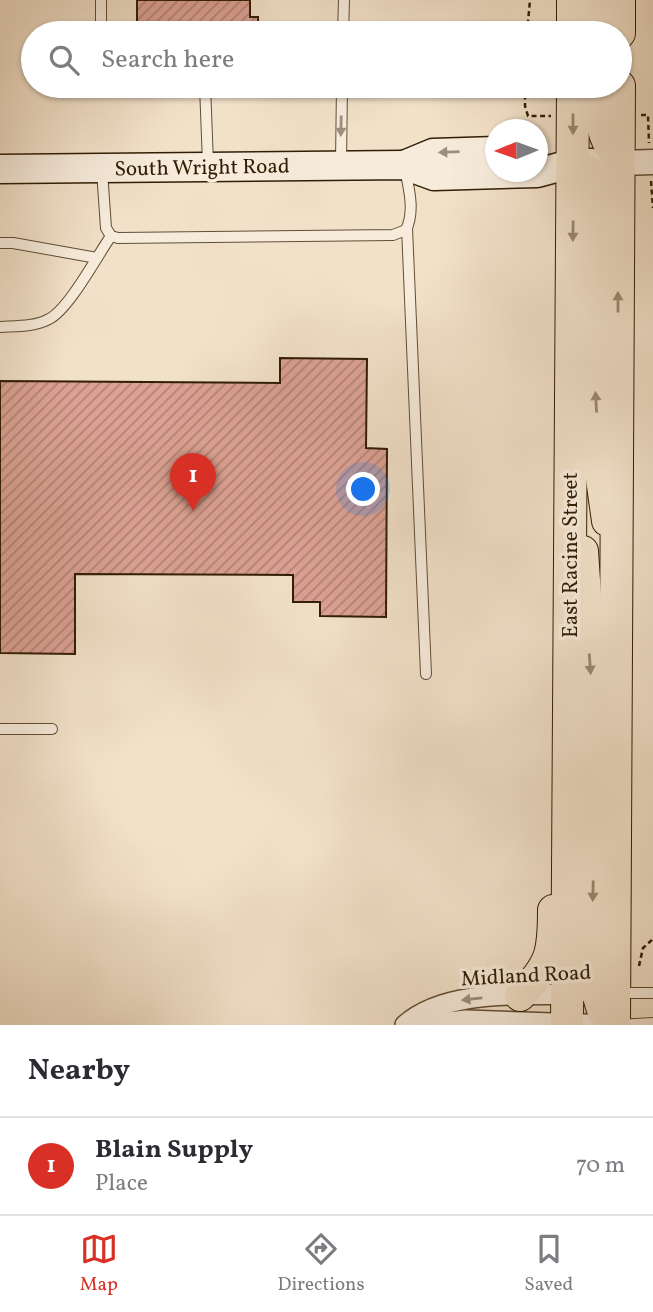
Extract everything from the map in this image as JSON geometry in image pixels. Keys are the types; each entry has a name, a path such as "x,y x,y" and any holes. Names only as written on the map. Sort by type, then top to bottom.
{"highway":[{"path":"573,0 573,21"},
{"path":"619,0 619,21"},
{"name":"East Racine Street","path":"573,98 570,542 581,1011"},
{"name":"East Racine Street","path":"581,1011 616,591 619,98"},
{"name":"East Racine Street","path":"581,1011 614,1025"}],"main road":[{"path":"600,0 600,21"},
{"path":"599,98 602,132 608,147 620,163"},
{"name":"South Wright Road","path":"404,165 433,153 485,151"},
{"name":"South Wright Road","path":"548,154 573,163"},
{"path":"573,163 588,172 594,182 594,371 600,471 616,591"},
{"name":"South Wright Road","path":"0,169 404,165 434,176 537,173 573,163 620,163"},
{"path":"570,474 582,547 595,731 592,976 581,1011"},
{"path":"520,996 543,969 553,945 556,706 570,542"}],"street":[{"path":"620,163 653,162"},
{"name":"Midland Road","path":"405,1025 425,1010 467,999 520,996 581,1011"},
{"name":"Midland Road","path":"423,1025 581,1011"}],"lane":[{"path":"101,0 102,21"},
{"path":"343,21 344,0"},
{"path":"205,98 208,167"},
{"path":"340,165 342,98"},
{"path":"404,165 411,201 407,228 426,674"},
{"path":"102,168 106,228 111,236 118,238 393,235 407,228"},
{"path":"0,327 30,325 50,319 68,300 111,236"},
{"path":"0,243 97,258"},
{"path":"0,729 52,729"},
{"path":"581,1011 653,993"},
{"path":"614,1025 653,1023"}],"path":[{"path":"528,21 530,0"}],"building":[{"path":"137,0 250,0 250,17 258,17 258,21 137,21"},
{"path":"280,358 367,359 366,448 387,449 386,617 320,616 320,602 293,602 293,575 75,574 75,654 0,653 0,381 280,383"}],"place":[{"name":"Blain Supply","path":"193,511"}]}
